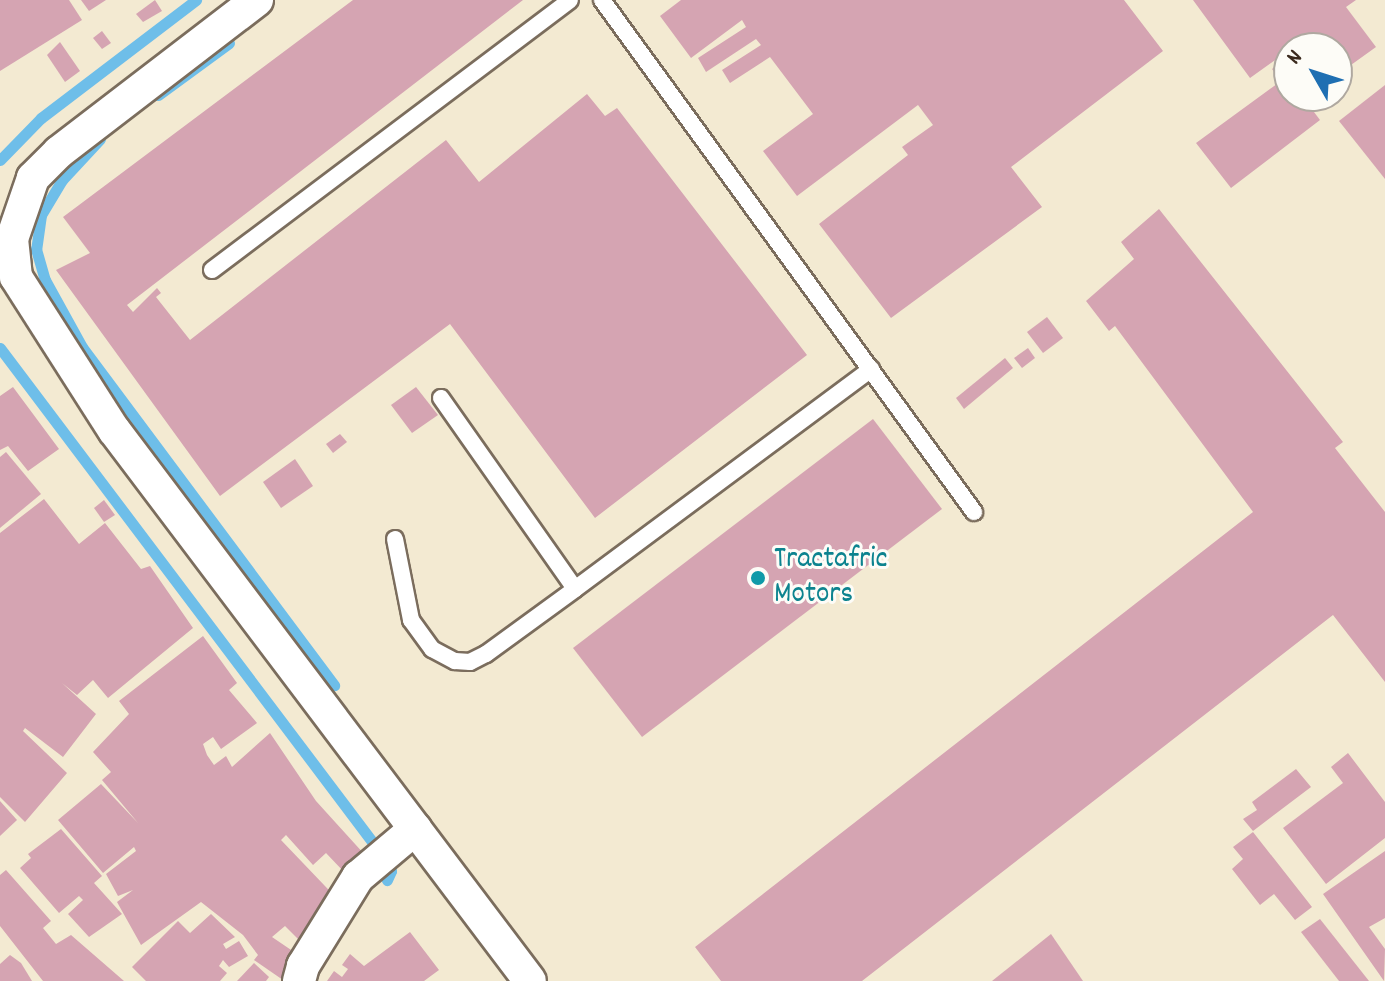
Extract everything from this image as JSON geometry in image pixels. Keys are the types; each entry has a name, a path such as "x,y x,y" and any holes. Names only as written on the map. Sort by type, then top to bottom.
{"street":[{"path":"257,0 59,152 33,178 12,239 16,277 114,430 530,981"},
{"path":"299,981 303,966 358,877 415,829"}],"lane":[{"path":"212,270 570,0"},
{"path":"602,0 974,512"},
{"path":"395,539 411,620 432,649 455,661 470,662 486,654 575,589 871,369"},
{"path":"441,398 575,589"}],"building":[{"path":"0,0 69,0 82,20 0,71"},
{"path":"81,0 106,0 89,11"},
{"path":"155,0 162,11 143,22 136,14"},
{"path":"353,0 523,0 127,305 133,312 157,288 161,293 156,297 190,340 446,140 479,182 587,94 605,116 617,108 807,355 595,518 450,324 220,496 56,270 90,253 63,217"},
{"path":"681,0 1124,0 1163,51 1011,167 1042,207 891,318 819,224 908,155 902,147 933,125 918,105 797,196 763,151 813,114 770,57 730,83 722,70 761,45 756,39 706,72 698,58 746,27 742,20 691,58 660,16"},
{"path":"1193,0 1356,0 1346,7 1376,47 1353,64 1353,32 1273,32 1273,61 1250,78"},
{"path":"102,31 111,43 102,49 93,38"},
{"path":"60,42 80,71 65,82 47,55"},
{"path":"1385,85 1385,179 1339,121"},
{"path":"1273,87 1273,112 1314,112 1320,120 1231,188 1196,143"},
{"path":"1159,209 1343,442 1335,448 1385,512 1385,682 1333,615 862,981 721,981 695,947 1253,512 1115,326 1109,331 1086,301 1134,259 1121,242"},
{"path":"1047,317 1063,338 1043,353 1027,332"},
{"path":"1028,348 1035,358 1022,368 1014,358"},
{"path":"1005,358 1013,368 964,409 956,398"},
{"path":"13,387 59,449 28,471 8,446 0,450 0,396"},
{"path":"416,387 438,415 412,433 391,405"},
{"name":"Tractafric Motors","path":"873,419 942,509 642,737 573,648"},
{"path":"340,434 347,442 333,453 326,444"},
{"path":"6,452 41,494 0,528 0,457"},
{"path":"295,459 313,486 281,508 263,482"},
{"path":"44,499 79,544 105,523 141,569 150,566 193,628 108,698 93,680 77,695 62,683 96,714 63,757 25,728 23,731 67,773 25,822 0,797 0,533"},
{"path":"104,500 115,515 104,522 94,508"},
{"path":"203,636 237,683 229,690 257,723 221,749 213,737 203,744 214,765 226,756 232,767 270,733 316,801 365,855 345,873 326,853 313,865 286,835 281,840 346,908 306,947 285,926 272,937 300,956 283,980 254,960 258,955 243,935 201,902 141,945 117,902 133,890 118,896 106,874 136,851 134,847 103,873 58,820 101,784 138,823 102,780 111,772 93,752 129,714 119,701"},
{"path":"1348,753 1385,802 1385,838 1326,884 1283,828 1343,783 1331,767"},
{"path":"1296,769 1311,787 1253,831 1243,819 1257,810 1252,802"},
{"path":"0,801 17,820 0,836"},
{"path":"61,829 102,876 94,883 122,914 89,937 68,914 83,900 79,896 59,913 20,868 31,858 28,854"},
{"path":"1253,832 1312,907 1295,920 1274,894 1260,905 1232,869 1243,859 1233,847"},
{"path":"1385,851 1385,918 1369,927 1385,949 1384,981 1323,894"},
{"path":"6,870 51,921 43,928 56,944 71,935 124,981 43,981 0,926 0,875"},
{"path":"211,914 235,937 223,944 226,949 239,941 248,956 229,967 223,960 219,966 227,973 220,981 146,981 132,967 178,921 190,933"},
{"path":"1320,919 1369,981 1339,981 1301,932"},
{"path":"410,932 439,970 424,981 327,981 334,971 342,977 348,969 342,965 350,954 364,966"},
{"path":"1051,934 1083,981 992,981"},
{"path":"10,955 21,963 32,981 0,981 0,964"},
{"path":"254,963 269,977 266,981 237,981"}],"waterway":[{"path":"0,160 41,118 196,0"},
{"path":"158,95 229,43"},
{"path":"100,139 62,180 41,215 36,249 45,280 82,347 334,685"},
{"path":"0,348 383,856 391,871 387,880"}],"place":[{"name":"Tractafric Motors","path":"758,578"}]}
